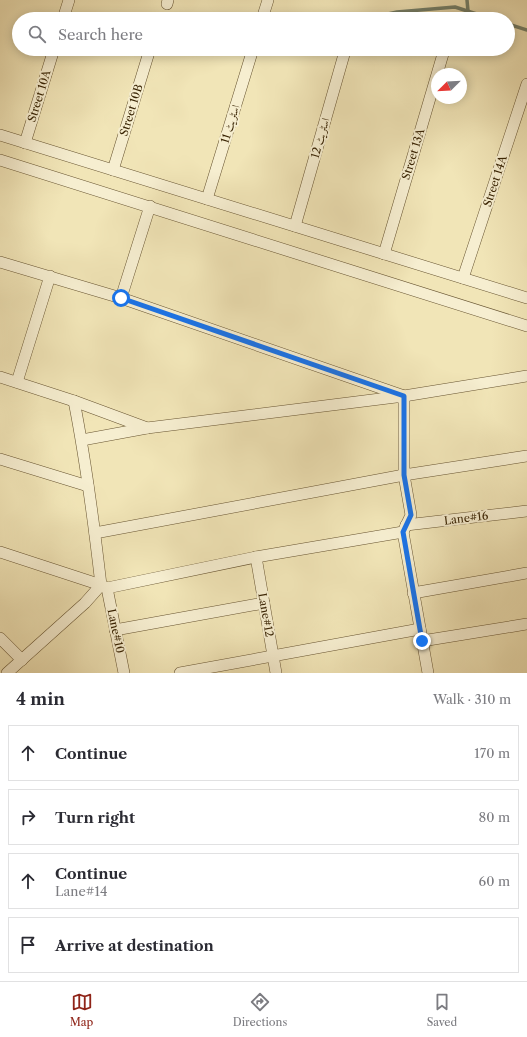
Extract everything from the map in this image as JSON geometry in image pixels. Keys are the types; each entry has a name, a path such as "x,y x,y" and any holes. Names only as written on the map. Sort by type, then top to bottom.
{"street":[{"path":"65,12 69,0"},
{"path":"264,12 268,0"},
{"name":"Street 10A","path":"25,143 52,56"},
{"name":"Street 10B","path":"113,170 148,56"},
{"name":"اسٹریٹ 11","path":"207,199 251,56"},
{"name":"اسٹریٹ 12","path":"295,226 344,56"},
{"name":"Street 13A","path":"384,254 442,56"},
{"name":"Street 14A","path":"463,278 527,84"},
{"path":"0,135 527,298"},
{"path":"0,160 527,326"},
{"path":"121,298 150,206"},
{"path":"0,262 121,298 404,396"},
{"path":"17,382 50,276"},
{"path":"82,440 147,428 404,396 527,376"},
{"path":"0,377 74,401 147,428"},
{"path":"404,396 404,475 411,515 404,528 413,593 428,673"},
{"name":"Lane#10","path":"74,401 82,440 104,587 124,673"},
{"path":"95,533 404,475 527,456"},
{"path":"0,459 88,486"},
{"name":"Lane#16","path":"104,587 404,528 527,511"},
{"path":"0,552 104,587"},
{"name":"Lane#12","path":"256,557 276,673"},
{"path":"413,593 527,573"},
{"path":"7,673 104,587"},
{"path":"115,630 264,603"},
{"path":"422,641 527,624"},
{"path":"180,673 420,629"},
{"path":"0,638 22,660"}],"waterway":[{"path":"467,0 468,11"},
{"path":"397,12 455,7 470,12"},
{"path":"515,26 527,30"}],"route":[{"path":"121,298 404,396 404,475 411,515 403,532 422,641"}]}
